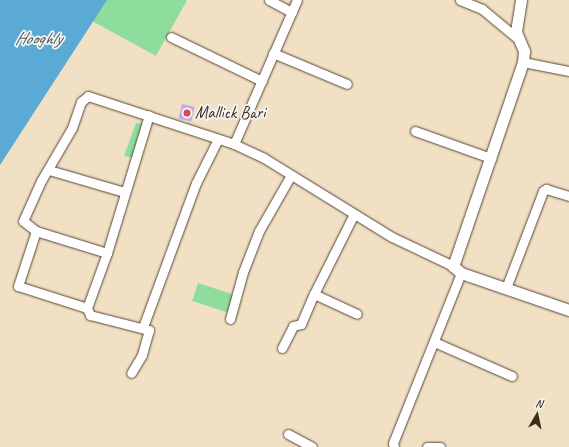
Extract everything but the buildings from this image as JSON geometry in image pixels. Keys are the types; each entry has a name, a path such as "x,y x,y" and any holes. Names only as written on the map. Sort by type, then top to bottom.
{"street":[{"path":"269,0 292,12"},
{"path":"234,144 297,0"},
{"path":"394,447 393,444 434,342 491,158 523,62 524,51 517,38 482,9 460,0"},
{"path":"517,38 521,0"},
{"path":"171,37 262,81"},
{"path":"274,53 347,84"},
{"path":"523,62 569,71"},
{"path":"107,253 36,231 25,225 23,218 72,128 81,102 85,97 92,97 234,144 264,158 354,214 457,270 569,310"},
{"path":"131,373 142,355 149,332 143,327 90,315 87,308 107,253 148,115"},
{"path":"415,131 491,158"},
{"path":"143,327 196,183 218,139"},
{"path":"49,170 124,192"},
{"path":"230,319 243,272 260,231 291,175"},
{"path":"506,288 542,191 546,189 569,196"},
{"path":"282,348 293,326 301,324 314,294 354,214"},
{"path":"36,231 18,286 87,308"},
{"path":"314,294 357,314"},
{"path":"434,342 512,376"},
{"path":"288,434 312,447"},
{"path":"427,447 440,447"}],"green space":[{"path":"89,0 187,0 156,56 81,15"},
{"path":"136,123 144,124 134,158 124,156"},
{"path":"198,283 235,295 229,313 192,301"}],"water":[{"name":"Hooghly","path":"0,0 107,0 0,165"}],"place":[{"name":"Mallick Bari","path":"187,113"}]}
